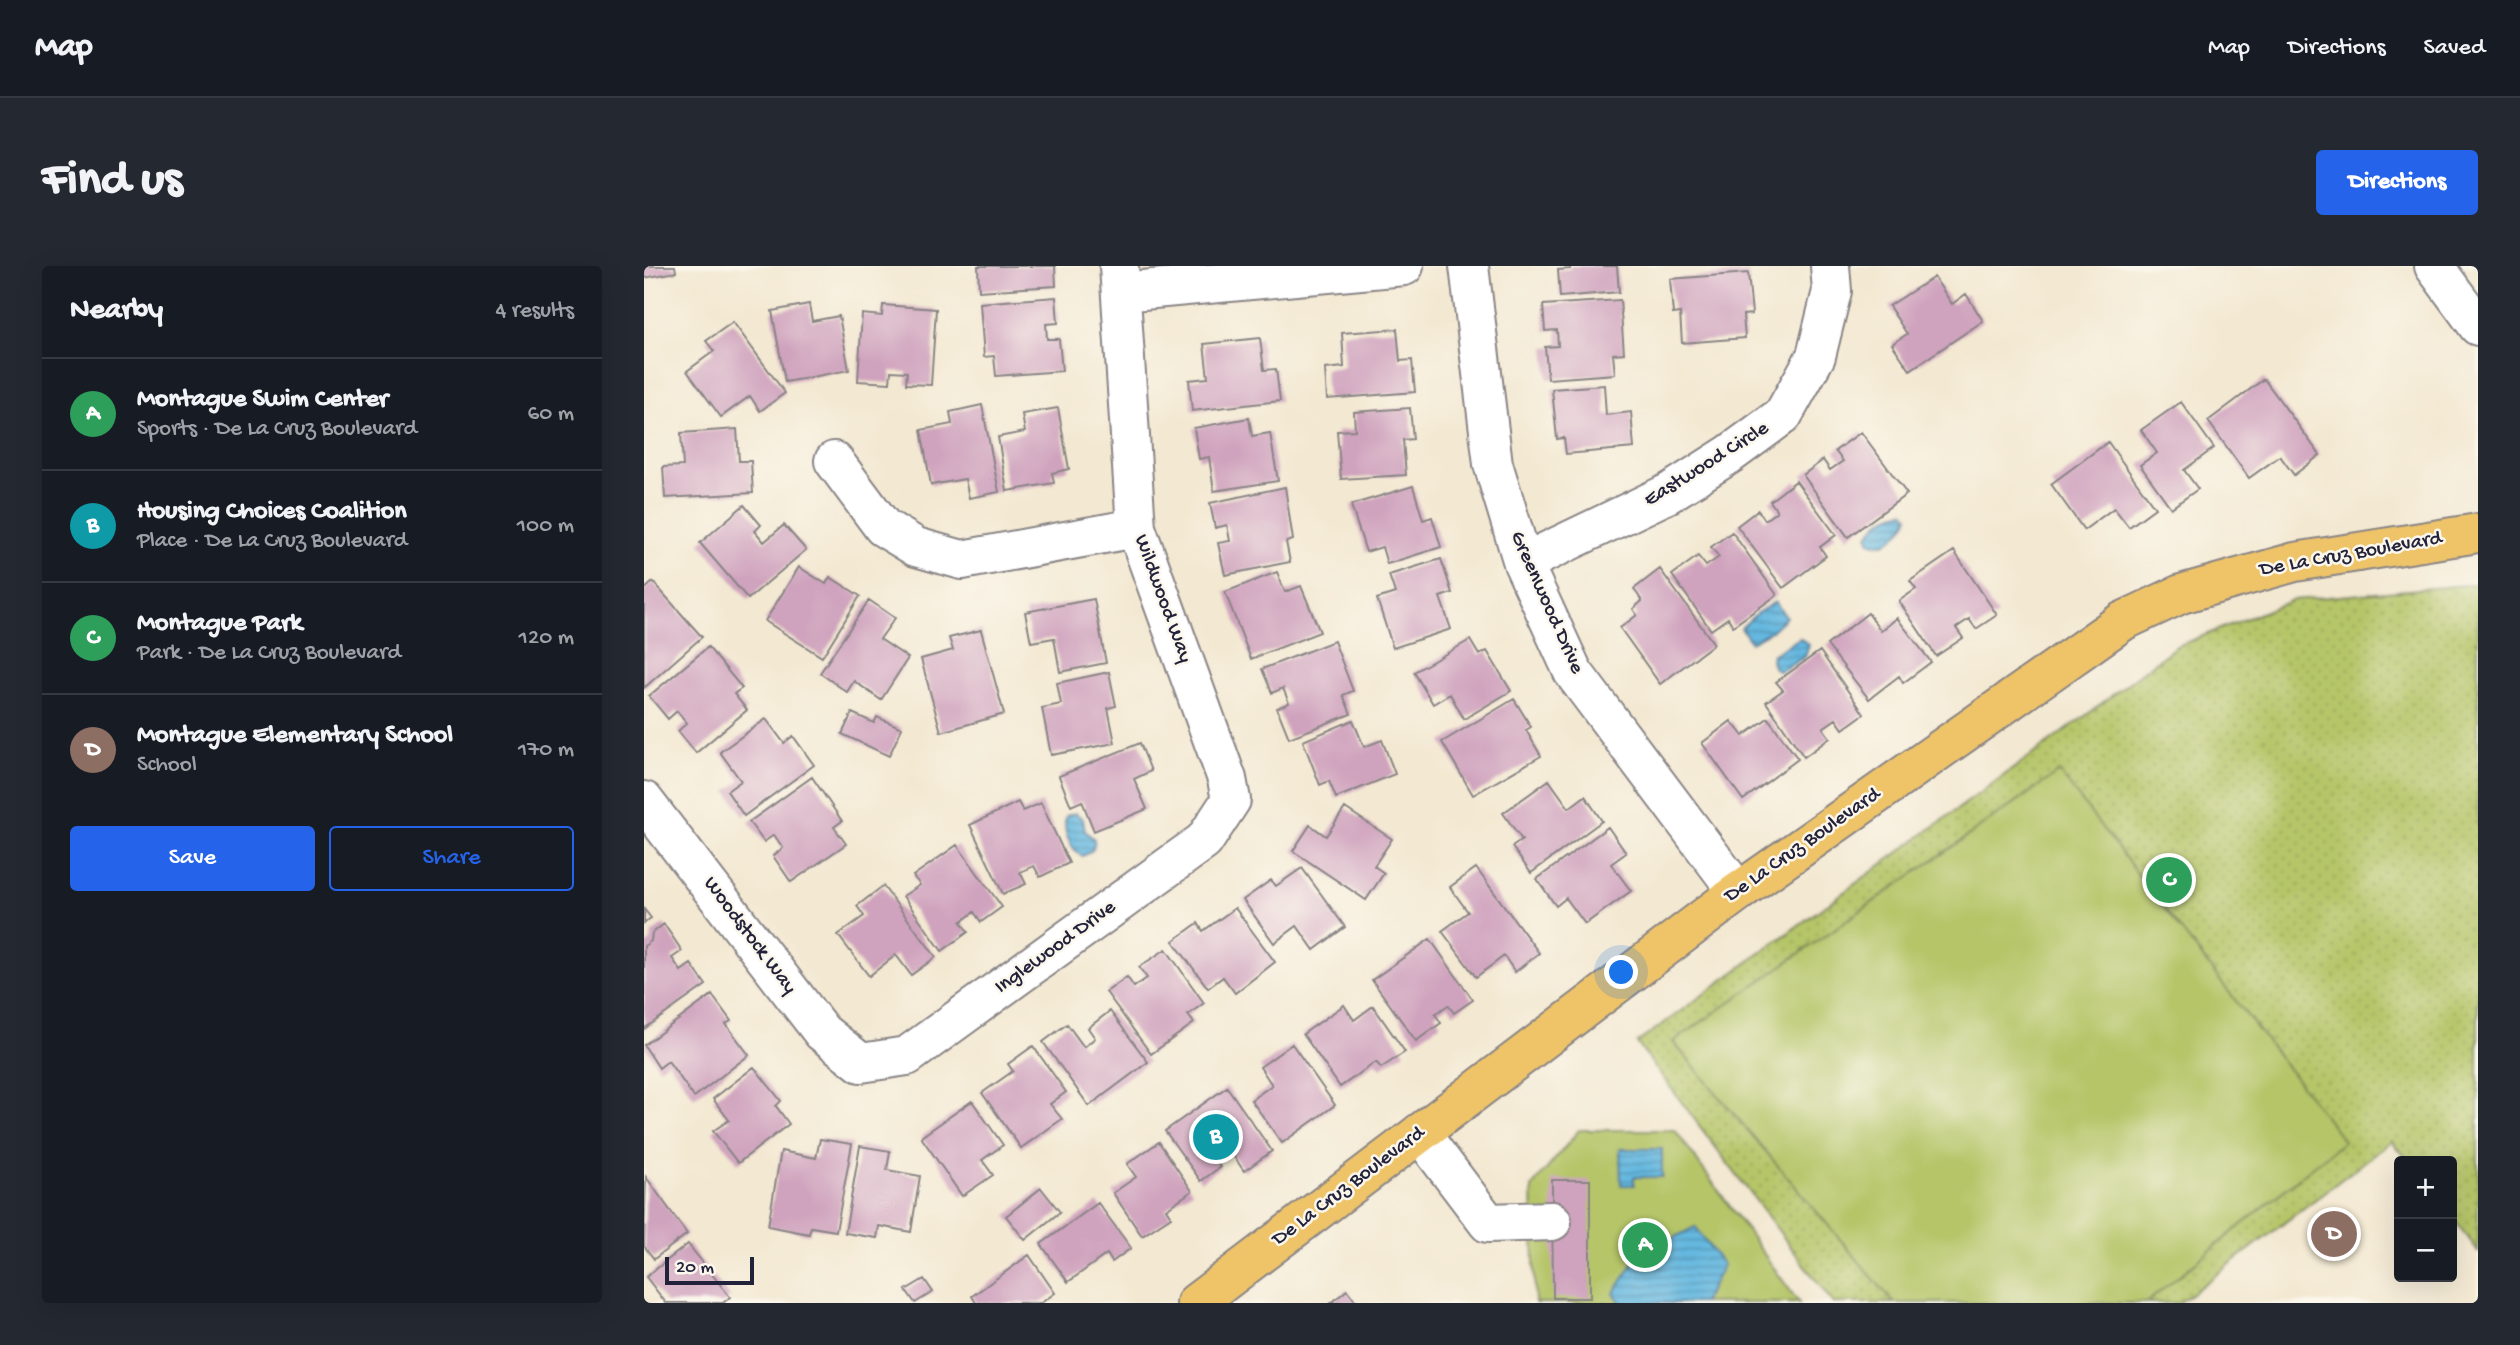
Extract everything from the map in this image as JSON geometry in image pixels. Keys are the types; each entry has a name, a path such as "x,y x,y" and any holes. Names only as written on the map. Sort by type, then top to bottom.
{"main road":[{"name":"De La Cruz Boulevard","path":"1196,1303 1738,892 2123,621 2181,594 2295,562 2478,533"}],"street":[{"path":"1120,279 1404,266"},
{"name":"Greenwood Drive","path":"1469,266 1493,464 1523,563 1573,672 1738,892"},
{"name":"Eastwood Circle","path":"1523,563 1670,493 1783,415 1816,356 1832,291 1830,266"},
{"path":"2434,266 2478,326"},
{"name":"Wildwood Way","path":"1120,279 1136,528 1227,779 1231,800"},
{"path":"834,461 883,527 916,547 962,560 1136,528"},
{"name":"Inglewood Drive","path":"861,1063 907,1056 1204,841 1231,800"},
{"name":"Woodstock Way","path":"644,801 822,1032 861,1063"},
{"path":"1420,1133 1488,1223 1552,1221"}],"green space":[{"path":"2478,584 2478,1251 2457,1224 2457,1156 2405,1156 2392,1141 2179,1303 1833,1303 1637,1043 2084,717 2175,647 2293,600"},
{"path":"2059,772 2344,1141 2146,1303 1894,1303 1673,1042"},
{"path":"1579,1130 1675,1130 1799,1303 1535,1303 1532,1187"}],"water":[{"path":"1905,511 1909,516 1894,538 1882,544 1870,542 1868,536 1879,522"},
{"path":"1775,602 1786,617 1771,631 1751,642 1741,628 1757,613"},
{"path":"1800,638 1809,645 1805,657 1785,669 1778,671 1774,668 1772,655"},
{"path":"1075,813 1083,819 1085,831 1094,839 1092,850 1082,856 1071,844 1065,827 1066,816"},
{"path":"1620,1149 1662,1149 1662,1177 1634,1177 1634,1185 1621,1185"},
{"path":"1695,1227 1723,1265 1703,1303 1621,1303 1614,1293 1639,1255"}],"building":[{"path":"644,266 675,266 676,272 644,278"},
{"path":"978,266 1055,266 1056,286 979,291"},
{"path":"1570,266 1617,266 1619,292 1560,297 1558,270 1570,269"},
{"path":"1748,273 1752,314 1743,315 1745,338 1682,343 1680,313 1673,314 1670,279"},
{"path":"1934,277 1952,304 1966,294 1983,321 1910,370 1892,344 1907,334 1889,306"},
{"path":"1056,297 1058,323 1046,324 1047,339 1059,339 1062,371 996,376 994,356 984,357 980,303"},
{"path":"1620,300 1624,353 1613,354 1615,374 1548,379 1545,347 1558,346 1557,330 1545,331 1543,305"},
{"path":"809,304 812,321 839,316 849,370 785,382 772,311"},
{"path":"883,305 936,309 931,385 906,384 907,372 891,371 890,383 858,381 862,314 882,316"},
{"path":"733,322 785,393 760,411 750,396 721,417 687,371 714,351 706,341"},
{"path":"1397,329 1400,361 1412,360 1415,392 1327,399 1325,369 1344,367 1342,333"},
{"path":"1260,338 1264,370 1276,369 1280,401 1192,411 1189,380 1208,378 1204,344"},
{"path":"2264,379 2320,455 2294,475 2280,456 2249,478 2208,421"},
{"path":"1604,385 1606,415 1631,412 1634,448 1566,454 1564,438 1557,439 1552,389"},
{"path":"2181,402 2214,448 2184,470 2198,489 2171,508 2140,465 2157,453 2141,430"},
{"path":"982,405 999,492 969,498 965,479 931,485 921,430 952,424 950,412"},
{"path":"1058,408 1069,469 1052,473 1054,483 1007,491 998,437 1025,432 1022,414"},
{"path":"1410,408 1413,439 1403,440 1406,475 1341,479 1337,431 1355,430 1354,412"},
{"path":"1249,418 1252,436 1270,433 1278,481 1214,491 1209,457 1199,459 1194,428"},
{"path":"737,429 739,461 751,461 753,493 665,498 663,467 683,466 681,433"},
{"path":"1861,432 1907,494 1848,537 1803,475 1823,460 1830,470 1843,461 1835,451"},
{"path":"2108,442 2155,508 2129,527 2114,508 2084,530 2051,484"},
{"path":"1796,481 1836,535 1820,547 1826,556 1783,588 1737,526 1758,510 1765,520 1777,511 1770,501"},
{"path":"1413,486 1423,520 1432,517 1441,547 1387,564 1382,547 1366,552 1351,505"},
{"path":"1285,487 1293,540 1286,542 1290,562 1225,575 1218,543 1230,541 1227,525 1215,528 1210,503"},
{"path":"744,505 761,525 755,531 764,542 784,525 806,550 748,599 700,543"},
{"path":"1732,532 1777,595 1733,626 1728,618 1711,630 1672,575 1698,556 1706,566 1719,557 1711,547"},
{"path":"1954,551 1997,615 1976,629 1969,619 1956,628 1963,638 1936,656 1899,601 1916,589 1910,581"},
{"path":"1441,559 1452,593 1440,597 1451,629 1393,648 1377,599 1395,593 1389,575"},
{"path":"799,567 826,584 830,577 860,596 822,657 765,621"},
{"path":"1660,569 1714,644 1660,684 1620,628 1637,615 1633,609 1642,601 1634,589"},
{"path":"1277,572 1285,592 1301,586 1320,632 1251,659 1225,592"},
{"path":"653,582 702,637 644,688 644,590"},
{"path":"1094,599 1106,663 1060,672 1054,638 1031,642 1025,612"},
{"path":"869,600 895,618 880,639 908,658 881,700 854,681 847,692 820,673"},
{"path":"1868,613 1881,631 1897,618 1931,662 1903,683 1899,676 1869,699 1827,645"},
{"path":"981,630 1004,714 941,732 921,659 953,650 949,638"},
{"path":"1470,640 1479,655 1487,651 1511,691 1464,719 1450,694 1433,704 1414,672"},
{"path":"1334,641 1353,691 1343,695 1351,714 1289,738 1277,708 1289,703 1283,688 1272,693 1262,669"},
{"path":"708,647 742,688 734,694 747,710 696,753 678,731 687,723 677,711 668,719 649,696"},
{"path":"1820,651 1864,714 1843,729 1836,719 1823,728 1830,738 1804,757 1766,702 1783,690 1776,682"},
{"path":"1109,672 1116,706 1108,708 1115,743 1051,755 1042,708 1061,704 1057,683"},
{"path":"1514,699 1531,727 1526,730 1541,756 1473,795 1442,742"},
{"path":"852,713 874,723 877,717 902,728 889,756 842,734"},
{"path":"1768,718 1798,759 1743,800 1702,743 1731,721 1743,736"},
{"path":"766,719 784,743 793,736 814,765 744,816 727,791 741,781 720,752"},
{"path":"1353,720 1364,747 1382,740 1395,774 1336,798 1329,781 1320,785 1303,741"},
{"path":"1140,743 1151,771 1134,779 1147,809 1094,831 1082,801 1071,806 1059,776"},
{"path":"812,777 842,821 834,827 846,844 791,882 773,856 783,848 774,835 764,842 749,822"},
{"path":"1549,780 1569,808 1585,796 1602,821 1531,873 1512,847 1522,840 1503,813"},
{"path":"1018,802 1023,811 1041,803 1069,863 1040,877 1034,866 1020,872 1026,884 1003,894 970,825"},
{"path":"1345,808 1392,839 1374,866 1384,873 1366,900 1293,851 1310,825 1326,836"},
{"path":"1608,827 1626,853 1611,864 1631,891 1585,924 1566,898 1556,906 1537,879"},
{"path":"957,845 1002,907 981,922 974,912 961,922 968,932 942,951 903,896 920,885 913,876"},
{"path":"1302,868 1345,927 1314,950 1297,926 1274,943 1243,900 1271,880 1276,886"},
{"path":"1476,868 1539,953 1515,972 1504,956 1476,977 1442,931 1468,912 1450,887"},
{"path":"883,886 936,957 911,975 896,955 869,976 838,935 864,916 857,906"},
{"path":"1235,908 1275,962 1235,993 1223,977 1208,988 1173,941 1198,923 1203,931"},
{"path":"644,909 651,918 644,923"},
{"path":"664,924 682,951 672,958 681,971 691,964 706,985 644,1029 644,946 651,941 652,933"},
{"path":"1430,939 1473,1000 1454,1013 1448,1005 1435,1014 1441,1023 1416,1041 1372,980"},
{"path":"1166,949 1204,1003 1188,1015 1194,1023 1151,1054 1106,992 1127,977 1134,987 1147,978 1139,967"},
{"path":"712,995 731,1021 726,1024 749,1055 694,1097 668,1061 659,1068 644,1045"},
{"path":"1344,1005 1354,1020 1373,1006 1405,1052 1381,1068 1376,1062 1340,1087 1303,1034"},
{"path":"1110,1011 1148,1062 1089,1106 1043,1042 1067,1024 1084,1047 1095,1038 1088,1028"},
{"path":"1292,1044 1335,1105 1282,1143 1251,1100 1272,1085 1260,1067"},
{"path":"1033,1046 1066,1092 1050,1104 1062,1119 1021,1148 982,1093 1013,1071 1008,1064"},
{"path":"754,1067 781,1101 776,1106 789,1124 738,1163 713,1131 729,1120 713,1099"},
{"path":"1227,1087 1272,1151 1244,1171 1225,1144 1212,1154 1220,1167 1201,1181 1165,1131"},
{"path":"972,1101 1003,1145 982,1160 993,1175 962,1196 921,1137"},
{"path":"820,1139 852,1144 836,1231 811,1227 809,1234 768,1226 781,1151 816,1158"},
{"path":"1159,1142 1192,1191 1166,1209 1171,1217 1142,1236 1113,1193 1136,1177 1127,1164"},
{"path":"860,1146 890,1151 887,1170 920,1176 911,1232 879,1226 877,1238 845,1233"},
{"path":"646,1177 687,1234 654,1259 644,1246"},
{"path":"1552,1180 1590,1180 1590,1298 1553,1298"},
{"path":"1041,1188 1060,1212 1025,1240 1006,1216"},
{"path":"1098,1203 1131,1248 1112,1262 1107,1254 1068,1282 1041,1244"},
{"path":"688,1244 730,1297 723,1303 666,1303 646,1277"},
{"path":"1029,1255 1055,1293 1041,1303 976,1303 972,1296"},
{"path":"924,1279 933,1292 915,1303 906,1290"},
{"path":"1347,1290 1357,1303 1331,1303"}],"place":[{"name":"Montague Park","path":"2169,880"},
{"name":"Housing Choices Coalition","path":"1216,1137"},
{"name":"Montague Elementary School","path":"2334,1234"},
{"name":"Montague Swim Center","path":"1645,1245"}]}
